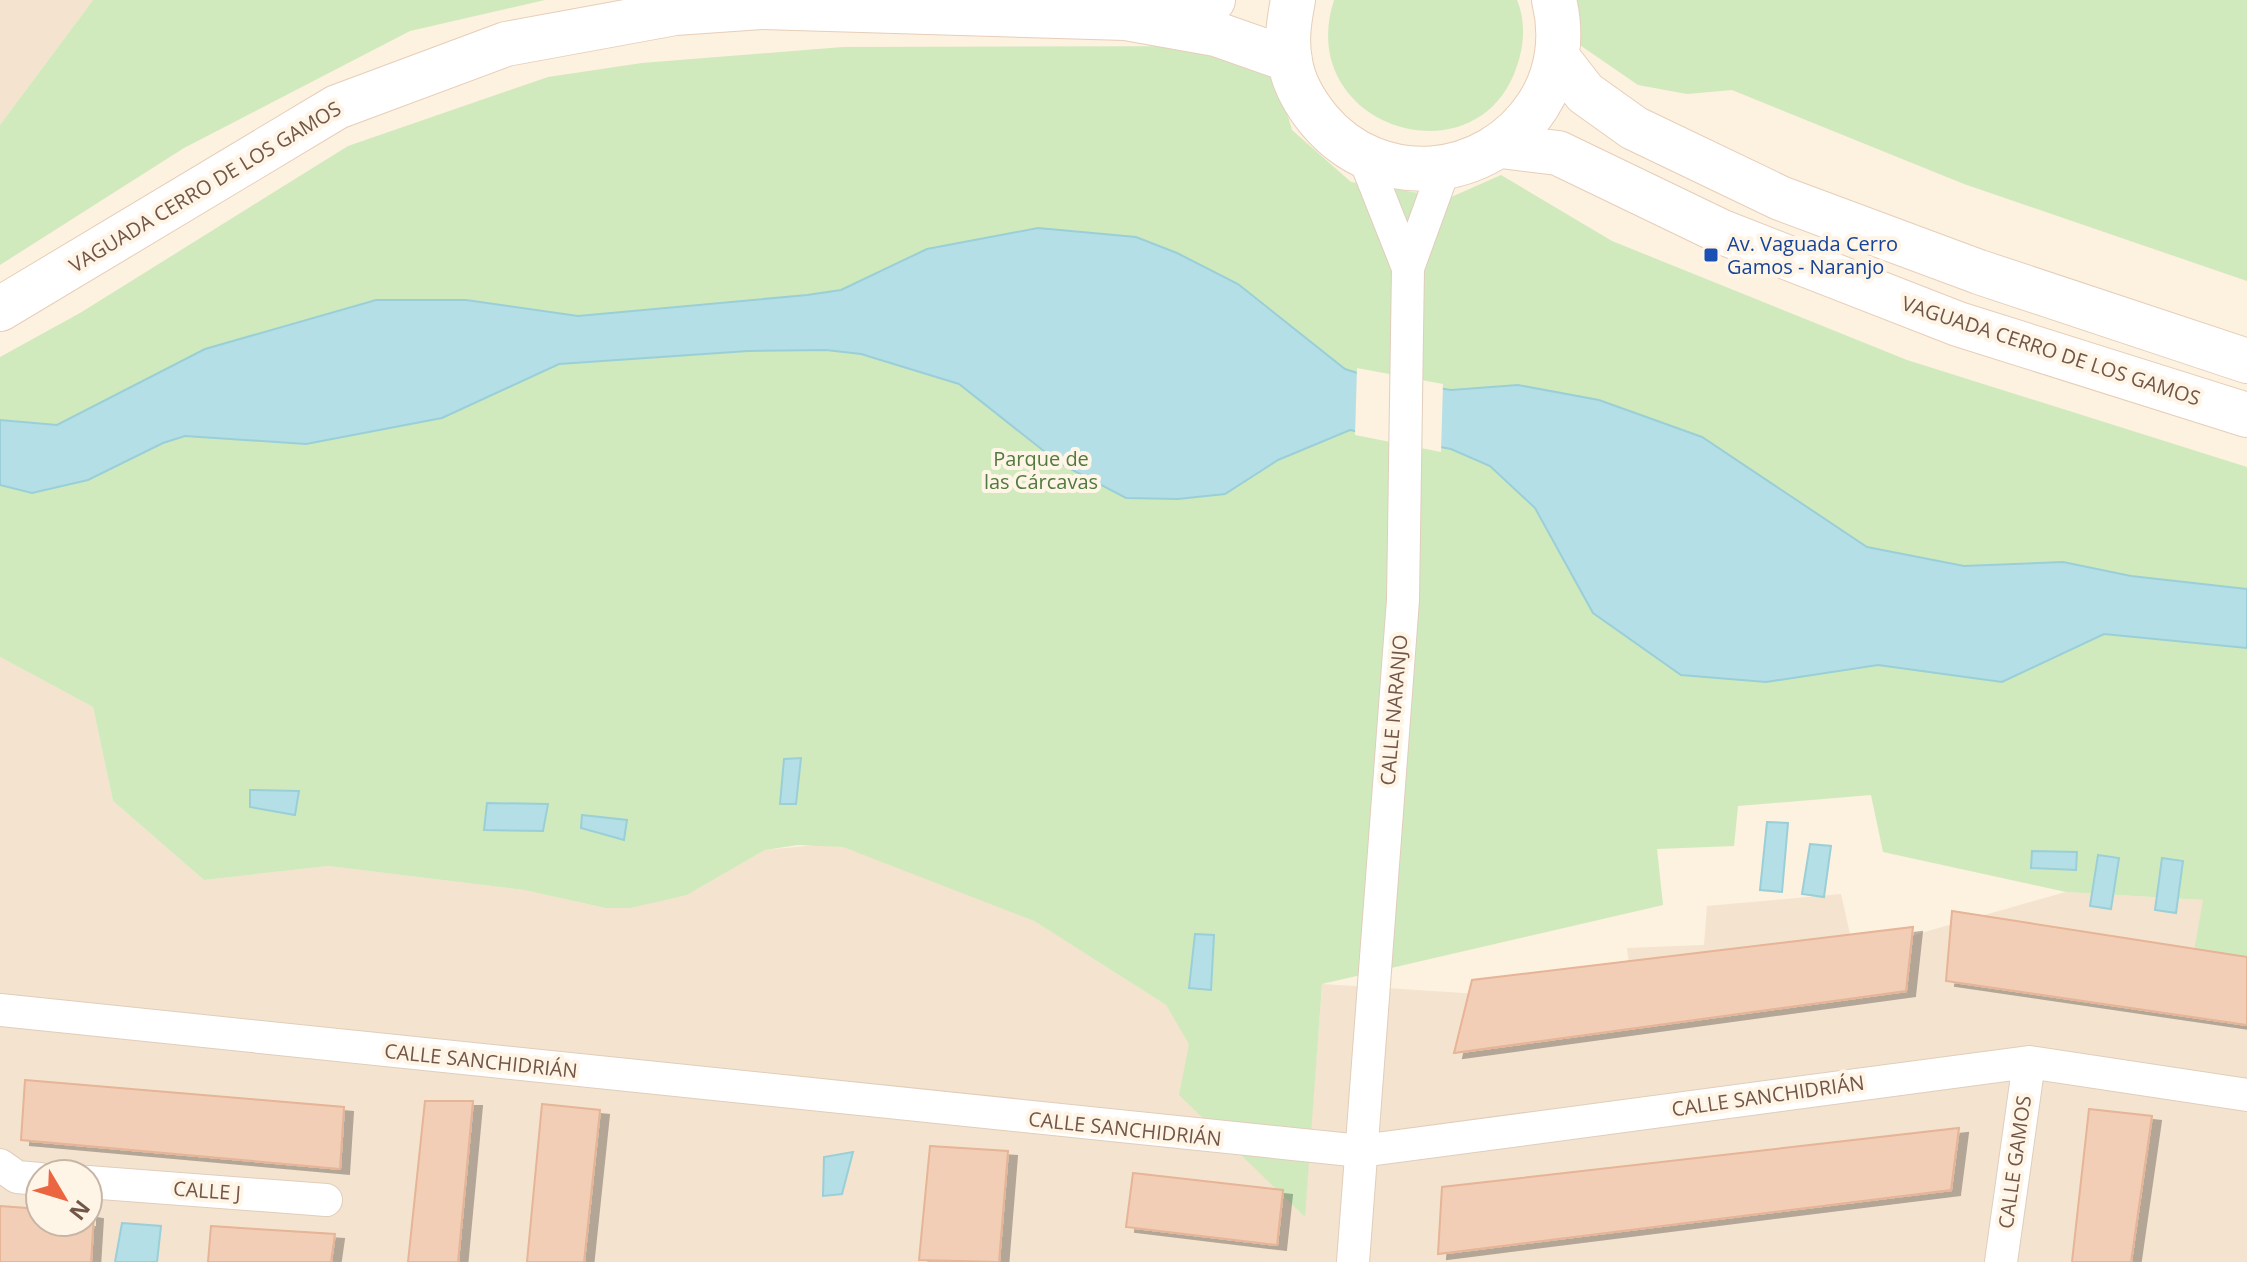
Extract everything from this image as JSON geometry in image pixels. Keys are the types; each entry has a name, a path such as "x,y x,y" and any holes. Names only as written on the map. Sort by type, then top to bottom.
{"main road":[{"name":"VAGUADA CERRO DE LOS GAMOS","path":"1126,18 1213,0"},
{"path":"1293,0 1287,30 1290,60 1307,105 1332,135 1364,157 1390,166 1444,169 1474,160 1501,146 1527,121 1547,92 1557,57 1559,21 1554,0"},
{"name":"VAGUADA CERRO DE LOS GAMOS","path":"0,309 337,107 506,44 675,13 761,7 1126,18 1216,34 1290,60"},
{"path":"1557,57 1585,93 1634,128 1780,198 1979,272 2247,361"},
{"name":"VAGUADA CERRO DE LOS GAMOS","path":"1501,146 1558,153 1722,232 1958,324 2247,415"}],"street":[{"name":"CALLE NARANJO","path":"1364,157 1408,268"},
{"name":"CALLE NARANJO","path":"1353,1262 1403,600 1408,268 1444,169"},
{"name":"CALLE SANCHIDRIÁN","path":"0,1017 1361,1151 2029,1062 2247,1095"},
{"name":"CALLE GAMOS","path":"2001,1262 2029,1062"},
{"path":"0,1165 17,1177 24,1178"},
{"name":"CALLE J","path":"104,1183 326,1200"}],"shaded area":[{"path":"0,0 93,0 0,125"},
{"path":"0,657 93,707 113,801 204,880 328,866 524,890 605,908 687,895 765,850 817,845 843,847 1034,921 1166,1005 1304,1216 1322,984 1634,1004 1627,948 1704,945 1707,906 1841,894 1854,952 2066,892 2203,900 2247,961 2247,1262 0,1262"}],"green space":[{"path":"93,0 545,0 410,31 184,148 0,265 0,125"},
{"path":"1334,0 1517,0 1523,33 1517,66 1496,103 1466,124 1431,131 1396,125 1364,108 1340,81 1328,44"},
{"path":"1572,0 2247,0 2247,281 1964,184 1732,90 1687,94 1638,85 1574,41"},
{"name":"Parque de las Cárcavas","path":"1267,46 1292,130 1351,182 1449,198 1501,175 1612,241 1907,360 2247,467 2247,961 2194,951 2203,900 2066,892 1883,852 1871,795 1738,806 1734,846 1657,849 1663,905 1322,984 1305,1217 1179,1095 1189,1044 1166,1005 1034,921 843,847 798,845 765,850 687,895 630,908 605,908 524,890 328,866 204,880 113,801 93,707 0,657 0,357 80,313 348,146 548,77 642,63 843,47"}],"water":[{"path":"1038,228 1136,237 1177,253 1238,284 1345,369 1373,378 1451,390 1518,385 1599,400 1702,437 1867,547 1964,566 2063,562 2131,576 2247,589 2247,648 2104,634 2002,682 1878,665 1766,682 1681,675 1593,613 1535,508 1490,466 1451,449 1350,430 1278,460 1225,494 1178,499 1126,498 1059,463 959,384 861,354 826,350 748,351 559,364 442,418 306,444 185,436 163,443 88,480 32,493 0,485 0,420 57,425 205,349 376,300 466,300 578,316 807,295 841,290 927,249"},
{"path":"801,758 796,804 780,804 784,759"},
{"path":"250,790 299,791 295,815 250,807"},
{"path":"487,803 548,804 543,831 484,830"},
{"path":"582,815 627,820 624,840 581,828"},
{"path":"1767,822 1788,823 1782,892 1760,890"},
{"path":"1810,844 1831,846 1824,897 1802,894"},
{"path":"2032,851 2077,852 2076,870 2031,868"},
{"path":"2098,855 2119,858 2111,909 2090,906"},
{"path":"2162,858 2183,861 2176,913 2155,910"},
{"path":"1195,934 1214,935 1211,990 1189,988"},
{"path":"853,1152 842,1194 823,1196 824,1157"},
{"path":"122,1223 161,1226 157,1262 115,1262"}],"pier":[{"path":"1357,368 1443,384 1441,452 1355,435"}],"building":[{"path":"1952,911 2247,957 2247,1025 1946,981"},
{"path":"1913,927 1906,991 1454,1053 1472,980"},
{"path":"25,1080 344,1107 340,1169 21,1140"},
{"path":"425,1101 473,1101 458,1262 408,1262"},
{"path":"542,1104 600,1110 584,1262 527,1262"},
{"path":"2089,1109 2152,1116 2131,1262 2072,1262"},
{"path":"1959,1128 1951,1190 1438,1254 1442,1187"},
{"path":"930,1146 1008,1151 999,1262 919,1260"},
{"path":"1133,1173 1283,1190 1277,1245 1126,1227"},
{"path":"0,1206 24,1208 24,1238 92,1238 91,1262 0,1262"},
{"path":"211,1226 335,1234 331,1262 208,1262"}],"place":[{"name":"Av. Vaguada Cerro Gamos - Naranjo","path":"1711,255"}]}
